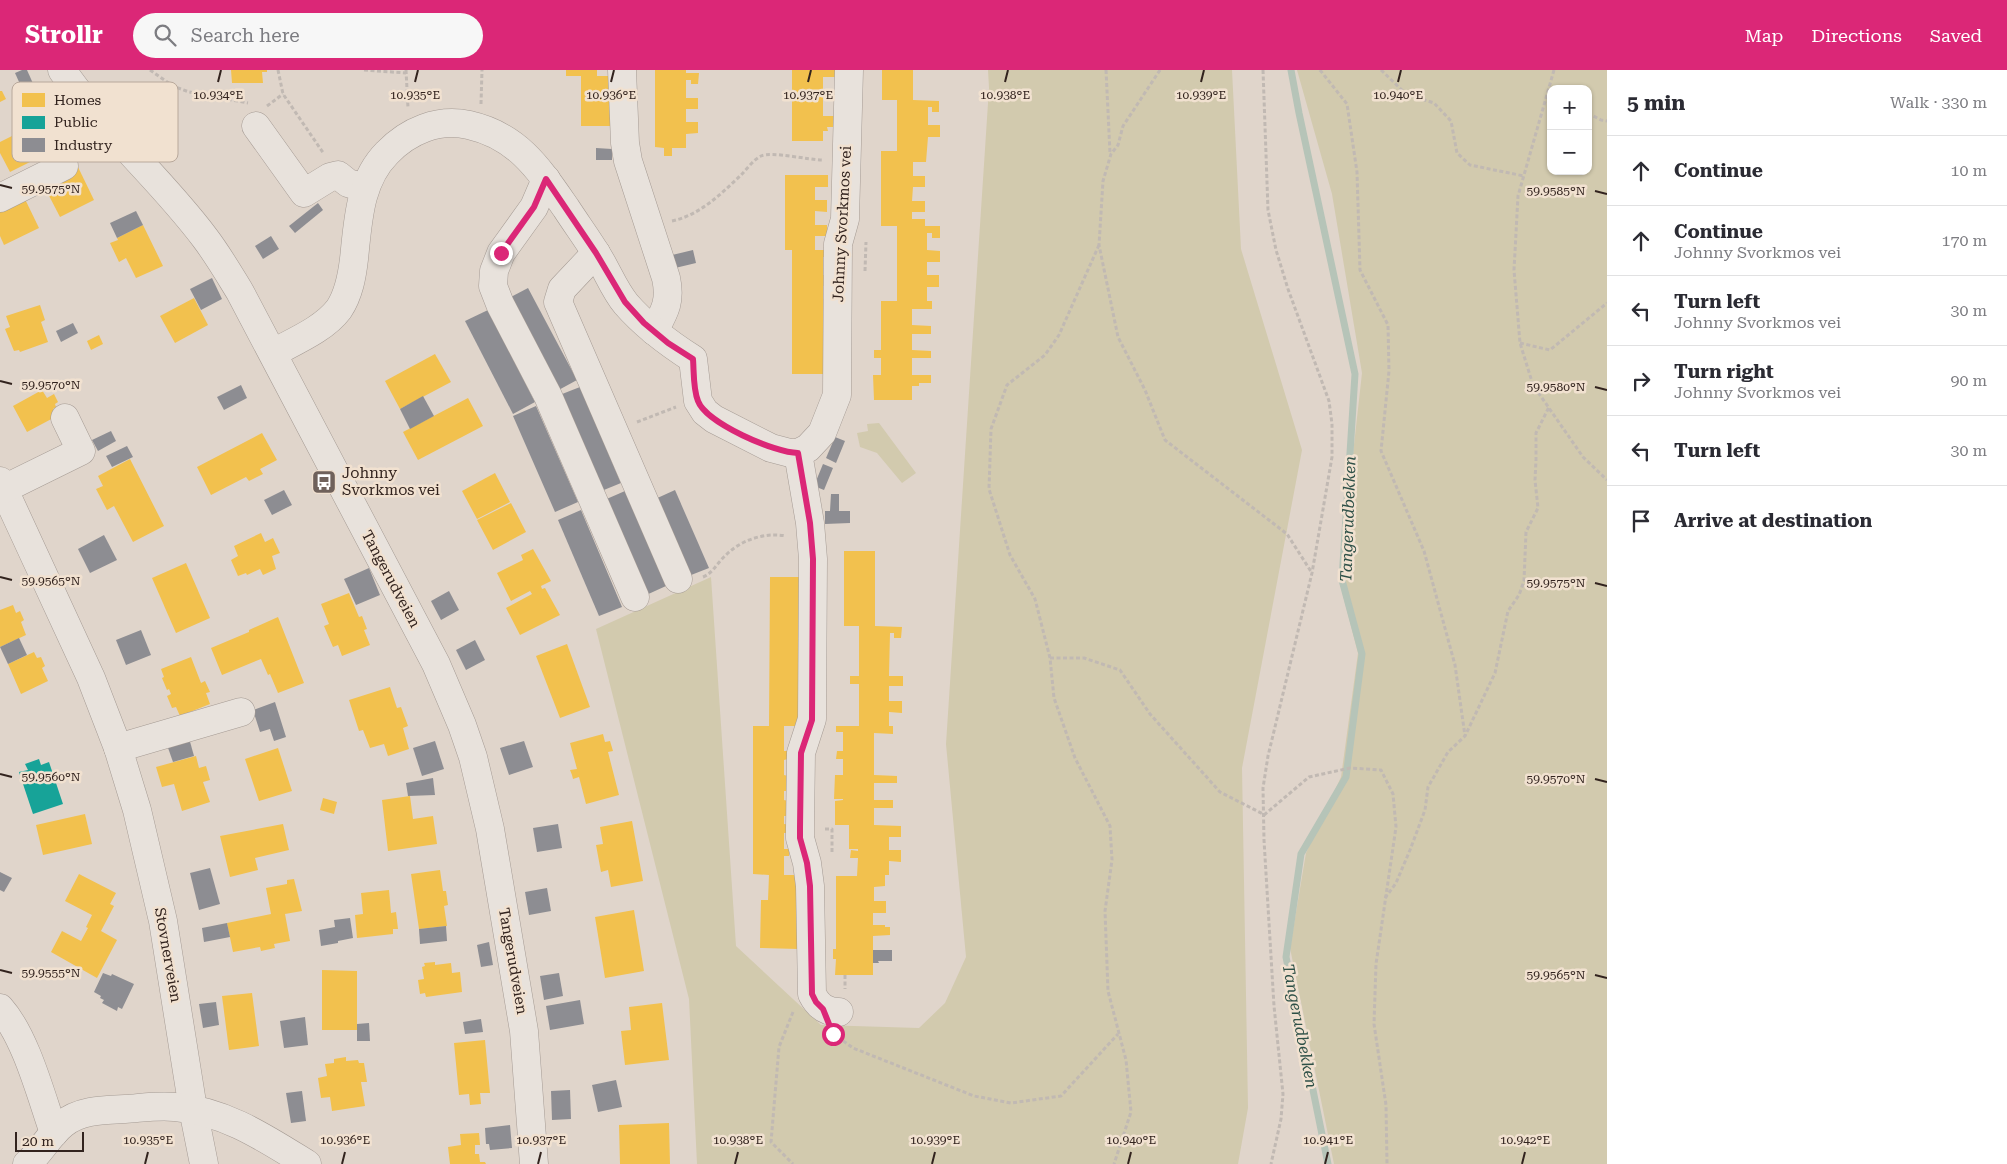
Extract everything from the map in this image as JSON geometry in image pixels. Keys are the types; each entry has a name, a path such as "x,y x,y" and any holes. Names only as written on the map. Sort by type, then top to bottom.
{"street":[{"name":"Tangerudveien","path":"62,70 70,82"},
{"path":"622,70 625,143 634,182 669,291 669,301 654,331"},
{"name":"Johnny Svorkmos vei","path":"798,453 812,444 822,433 837,395 838,244 845,219 849,70"},
{"path":"257,114 304,193 330,177 338,175 348,183 365,188"},
{"path":"273,353 326,322 338,310 344,300 350,285 358,223 365,188 382,158 394,146 412,133 431,125 447,122 480,128 498,134 515,145 546,179 596,253 625,302 668,343 693,359 698,401 709,416 771,448 798,453 812,541 812,720 801,753 800,838 807,863 825,1005"},
{"name":"Tangerudveien","path":"138,162 206,239 240,292 436,664 462,725 473,756 490,829 524,1030 534,1164"},
{"path":"0,198 64,166"},
{"path":"546,179 534,207 501,253 494,271 493,286 500,304 548,396 635,597"},
{"path":"596,253 562,289 558,302 678,579"},
{"name":"Stovnerveien","path":"64,418 81,450 2,485 91,678 118,748 137,810 163,921 193,1109 204,1164"},
{"path":"118,748 241,712"},
{"path":"0,1008 14,1029 24,1052 54,1133"},
{"path":"28,1164 54,1133 70,1120 92,1111 172,1106 212,1113 256,1133 307,1164"}],"path":[{"path":"150,70 167,82"},
{"path":"278,70 283,94 338,175"},
{"path":"364,70 406,72 406,96 412,133"},
{"path":"480,128 482,70"},
{"path":"1106,70 1110,154 1103,181 1099,245 1118,337 1145,390 1165,440 1286,534 1312,573"},
{"path":"1110,154 1118,145 1123,126 1160,70"},
{"path":"1263,70 1268,210 1274,242 1288,289 1329,401 1332,424 1332,457 1312,573 1268,756 1263,788 1264,848 1274,1006 1284,1094 1282,1118 1271,1164"},
{"path":"1320,70 1347,104 1357,172 1360,270 1388,325 1389,371 1381,451 1424,551 1455,664 1465,736"},
{"path":"1381,70 1406,94 1434,103 1451,121 1457,152 1470,165 1524,176"},
{"path":"1551,85 1554,70"},
{"path":"178,88 189,92 245,101 257,114 283,94"},
{"path":"1547,101 1518,196 1514,270 1520,343 1533,385 1583,456 1607,480"},
{"path":"1592,114 1601,120 1607,120"},
{"path":"650,228 682,219 700,210 760,156 776,155 823,160 846,158"},
{"path":"1099,245 1059,335 1046,355 1007,385 991,428 989,489 1010,555 1035,599 1050,658 1054,698 1075,758 1110,826 1112,860 1105,911 1108,991 1126,1060 1131,1112 1114,1164"},
{"path":"1520,343 1550,350 1607,304"},
{"path":"1386,898 1396,883 1410,850 1425,810 1428,787 1432,778 1448,752 1465,736 1495,673 1508,611 1520,595 1524,581 1526,532 1538,508 1535,480 1536,433 1549,408"},
{"path":"643,419 663,411"},
{"path":"678,579 691,581 709,574 726,554 758,537 778,534 812,541"},
{"path":"1050,658 1084,658 1120,670 1150,714 1220,792 1264,815"},
{"path":"1264,815 1309,777 1350,768 1380,770 1393,794 1396,827 1376,964 1374,1024 1386,1106 1387,1164"},
{"path":"793,1164 771,1142 780,1047 793,1010 825,1005 833,1034 853,1048 974,1096 1012,1103 1061,1096 1118,1034"}],"shaded area":[{"path":"988,70 1232,70 1241,249 1302,450 1242,768 1248,1108 1238,1164 697,1164 689,999 596,629 711,577 736,946 821,1025 919,1028 945,1003 966,957 946,744 989,88"},
{"path":"1297,70 1607,70 1607,1164 1334,1164 1290,948 1306,853 1341,777 1358,653 1339,580 1362,373 1332,194"},
{"path":"879,423 916,473 902,483 877,453 860,447 857,433 868,431 867,424"}],"building: Homes":[{"path":"231,70 267,70 267,72 262,72 263,83 232,83"},
{"path":"566,70 597,70 597,76 611,76 611,126 581,126 581,76 566,76"},
{"path":"655,70 686,70 686,73 699,73 698,84 691,84 691,80 686,80 686,98 698,98 698,109 686,109 686,122 698,122 698,133 686,134 686,148 672,148 672,156 664,156 664,148 655,147"},
{"path":"792,70 835,70 835,77 823,77 823,116 835,116 836,127 827,127 828,131 823,131 823,141 792,141"},
{"path":"882,70 913,70 913,100 939,101 939,112 932,112 932,107 928,107 928,125 940,125 940,137 928,137 926,162 913,162 913,176 925,176 925,187 913,187 912,201 925,201 925,212 912,212 912,219 925,219 925,226 940,226 940,238 932,238 932,233 927,233 927,250 940,251 940,262 927,262 927,275 939,275 939,287 927,287 927,301 932,301 932,309 912,309 912,325 931,326 931,334 912,334 912,350 931,351 931,358 912,358 912,375 931,375 931,383 919,383 919,386 912,386 912,400 874,400 873,375 881,375 881,358 874,358 874,350 881,350 881,301 897,301 897,226 881,226 881,151 897,151 897,100 882,100"},
{"path":"0,91 2,91 6,99 0,102"},
{"path":"12,136 12,162 30,162 10,172 0,153 0,142"},
{"path":"78,167 94,200 60,217 45,188 64,173"},
{"path":"785,175 828,175 828,187 815,187 815,200 827,200 827,212 815,211 815,225 827,225 827,236 815,236 815,250 833,250 827,257 823,257 823,275 832,275 832,286 823,286 823,299 832,299 832,311 823,311 823,324 833,324 832,335 823,335 823,348 832,348 832,359 823,359 823,374 792,374 792,250 785,250"},
{"path":"23,195 39,228 4,245 0,236 0,211"},
{"path":"143,225 163,266 136,278 126,258 119,262 110,243"},
{"path":"194,298 208,325 175,343 160,316"},
{"path":"40,305 45,320 41,322 48,342 20,352 19,350 14,351 5,329 10,327 6,316"},
{"path":"99,335 103,344 91,350 87,341"},
{"path":"435,354 451,382 400,409 385,381"},
{"path":"42,390 47,398 54,394 58,402 53,409 57,416 27,432 13,406"},
{"path":"468,398 483,426 418,460 403,432"},
{"path":"262,433 277,460 260,469 263,474 249,481 246,477 211,495 197,467"},
{"path":"130,459 164,526 133,542 114,506 107,510 96,489 103,486 98,476"},
{"path":"495,473 510,502 477,519 462,491"},
{"path":"511,503 526,532 493,550 477,520"},
{"path":"261,533 265,542 273,538 280,553 272,556 276,569 263,575 260,569 247,575 246,573 238,576 231,560 238,556 234,546"},
{"path":"533,549 551,581 541,586 542,589 545,588 560,615 520,635 506,608 532,594 530,591 511,601 497,573 523,560 521,555"},
{"path":"844,551 875,551 875,626 902,627 901,638 894,638 894,633 890,633 889,676 903,676 903,686 889,686 889,701 902,701 902,713 889,712 889,726 893,726 893,734 874,733 874,775 897,776 897,783 874,783 874,800 893,800 893,808 874,808 874,825 901,826 901,837 889,837 889,850 901,850 901,862 889,861 889,875 885,875 885,886 874,887 874,901 886,901 886,913 873,913 873,925 890,927 890,935 873,936 873,975 835,975 836,959 833,959 833,949 836,949 836,876 857,876 858,858 850,858 851,850 858,851 858,849 849,849 849,825 835,825 835,801 843,800 834,799 835,775 843,775 843,759 836,759 837,751 843,751 843,732 836,732 836,726 859,726 859,684 850,684 850,676 859,676 859,626 844,626"},
{"path":"186,563 210,618 176,633 152,578"},
{"path":"770,577 800,577 800,726 784,726 784,751 794,751 788,759 784,760 784,775 788,776 794,791 784,791 784,800 788,801 794,816 784,816 784,824 794,825 788,833 784,833 784,849 789,849 789,856 784,856 784,875 799,875 798,949 760,948 761,900 768,900 769,875 753,874 753,726 769,726"},
{"path":"349,593 359,617 362,616 367,629 364,630 370,645 342,656 338,645 333,647 324,626 329,624 321,604"},
{"path":"13,605 16,613 20,611 24,620 21,622 26,635 0,647 0,610"},
{"path":"278,617 304,683 278,693 261,659 222,675 211,648"},
{"path":"567,644 590,707 560,718 536,656"},
{"path":"34,652 37,658 41,657 45,666 42,668 48,681 21,694 8,664"},
{"path":"191,657 201,683 205,681 210,692 206,693 210,704 180,716 176,707 172,708 167,696 171,694 169,689 167,690 162,678 164,677 161,669"},
{"path":"390,687 397,708 401,707 408,726 403,728 409,749 388,756 384,744 370,748 363,730 359,731 349,700"},
{"path":"603,734 605,742 610,741 613,751 608,752 619,795 586,804 579,777 573,779 570,770 577,769 570,743"},
{"path":"278,748 292,791 259,801 245,759"},
{"path":"196,756 199,768 206,766 210,780 203,782 210,802 182,811 174,784 162,787 156,767"},
{"path":"410,796 413,819 433,816 437,844 388,851 382,800"},
{"path":"323,798 337,802 334,814 320,810"},
{"path":"85,814 92,844 43,855 36,825"},
{"path":"632,821 643,881 611,887 608,870 601,872 596,845 603,844 600,827"},
{"path":"283,824 289,850 255,858 258,870 230,877 220,836"},
{"path":"440,870 443,891 446,891 448,905 444,906 447,926 419,929 411,874"},
{"path":"79,874 116,893 110,904 114,906 101,931 117,940 97,978 51,952 62,931 81,941 88,928 86,927 92,915 65,901"},
{"path":"294,879 302,911 285,914 290,941 274,944 275,948 261,951 260,947 233,952 227,923 271,914 266,888 287,884 287,880"},
{"path":"389,890 391,913 396,912 398,929 393,929 393,934 357,938 355,915 363,914 361,893"},
{"path":"634,910 644,971 605,978 595,917"},
{"path":"435,962 435,965 451,963 452,973 460,972 462,992 426,997 425,993 420,994 418,980 424,979 422,967 425,966 424,963"},
{"path":"322,970 357,971 357,1030 322,1030"},
{"path":"252,993 259,1046 229,1050 222,996"},
{"path":"662,1003 669,1060 625,1065 621,1031 631,1030 629,1007"},
{"path":"485,1040 490,1093 480,1093 481,1104 470,1105 469,1094 459,1095 454,1043"},
{"path":"346,1057 346,1061 358,1060 359,1063 364,1063 367,1082 361,1082 365,1106 332,1111 330,1097 321,1098 318,1078 327,1076 325,1064 334,1063 334,1059"},
{"path":"669,1123 670,1164 620,1164 619,1125"},
{"path":"479,1133 480,1145 475,1145 475,1154 479,1154 480,1162 485,1162 486,1164 450,1164 448,1147 461,1145 460,1134"}],"building: Public":[{"path":"39,759 41,765 49,762 63,804 33,814 19,772 28,770 25,764"}],"building: Industry":[{"path":"27,70 32,82 19,82 15,73"},
{"path":"596,148 612,149 612,160 596,160"},
{"path":"318,203 323,210 295,233 289,226"},
{"path":"136,211 143,225 117,238 110,223"},
{"path":"271,236 279,249 263,259 255,246"},
{"path":"693,250 696,263 671,269 668,256"},
{"path":"212,278 222,299 201,310 190,289"},
{"path":"528,288 577,380 555,392 507,299"},
{"path":"488,310 535,402 513,414 465,321"},
{"path":"73,323 78,333 61,342 56,331"},
{"path":"241,385 247,398 224,410 217,397"},
{"path":"580,387 621,483 599,492 557,396"},
{"path":"423,396 434,416 410,429 400,409"},
{"path":"536,406 578,502 555,512 513,416"},
{"path":"111,431 116,441 98,451 92,440"},
{"path":"835,437 845,441 836,463 826,458"},
{"path":"127,446 133,457 112,467 106,456"},
{"path":"823,464 833,468 824,490 814,486"},
{"path":"284,490 292,505 272,515 264,500"},
{"path":"675,490 709,568 686,577 653,500"},
{"path":"625,491 666,586 644,596 602,501"},
{"path":"831,494 839,494 839,511 850,511 850,523 825,524 825,511 830,511"},
{"path":"581,510 622,607 599,616 558,520"},
{"path":"104,535 117,560 90,573 78,549"},
{"path":"369,568 380,595 356,605 344,579"},
{"path":"449,591 459,610 441,620 431,601"},
{"path":"141,630 151,655 126,665 116,640"},
{"path":"19,638 27,655 8,664 0,647"},
{"path":"475,640 485,660 466,670 456,650"},
{"path":"275,702 286,737 274,741 270,729 260,732 253,710"},
{"path":"189,738 194,756 173,762 167,745"},
{"path":"435,741 444,769 422,776 413,748"},
{"path":"524,741 533,767 509,775 500,748"},
{"path":"433,778 435,795 408,796 406,783"},
{"path":"558,824 562,848 537,852 533,828"},
{"path":"210,868 220,904 199,910 190,873"},
{"path":"0,872 12,878 4,892 0,890"},
{"path":"547,888 551,911 529,915 525,892"},
{"path":"350,918 353,938 321,946 319,930 335,927 334,920"},
{"path":"227,923 230,937 204,942 202,928"},
{"path":"446,926 447,941 420,944 419,929"},
{"path":"489,942 493,965 481,967 477,945"},
{"path":"873,950 892,950 892,961 873,963"},
{"path":"103,973 111,976 112,974 134,984 122,1009 118,1007 117,1011 102,1003 104,1000 94,992"},
{"path":"559,973 563,996 544,1000 540,976"},
{"path":"580,1000 584,1024 550,1030 546,1006"},
{"path":"216,1002 219,1025 203,1028 199,1004"},
{"path":"305,1017 308,1045 284,1048 280,1021"},
{"path":"481,1019 483,1032 465,1034 463,1022"},
{"path":"369,1023 370,1041 357,1041 357,1024"},
{"path":"616,1080 622,1107 598,1112 592,1085"},
{"path":"570,1090 571,1119 552,1120 551,1091"},
{"path":"302,1091 306,1121 291,1123 286,1093"},
{"path":"510,1125 512,1148 490,1150 489,1144 486,1144 485,1128"}],"waterway":[{"name":"Tangerudbekken","path":"1291,70 1355,374 1342,580 1362,654 1346,777 1301,854 1286,957 1328,1164"}],"place":[{"name":"Johnny Svorkmos vei","path":"324,482"}],"route":[{"path":"501,253 534,207 546,179 596,253 625,302 644,323 668,343 693,359 698,401 705,412 728,427 771,448 798,453 810,523 813,559 812,720 801,753 800,838 807,863 810,886 812,994 816,1002 823,1009 833,1034"}]}
